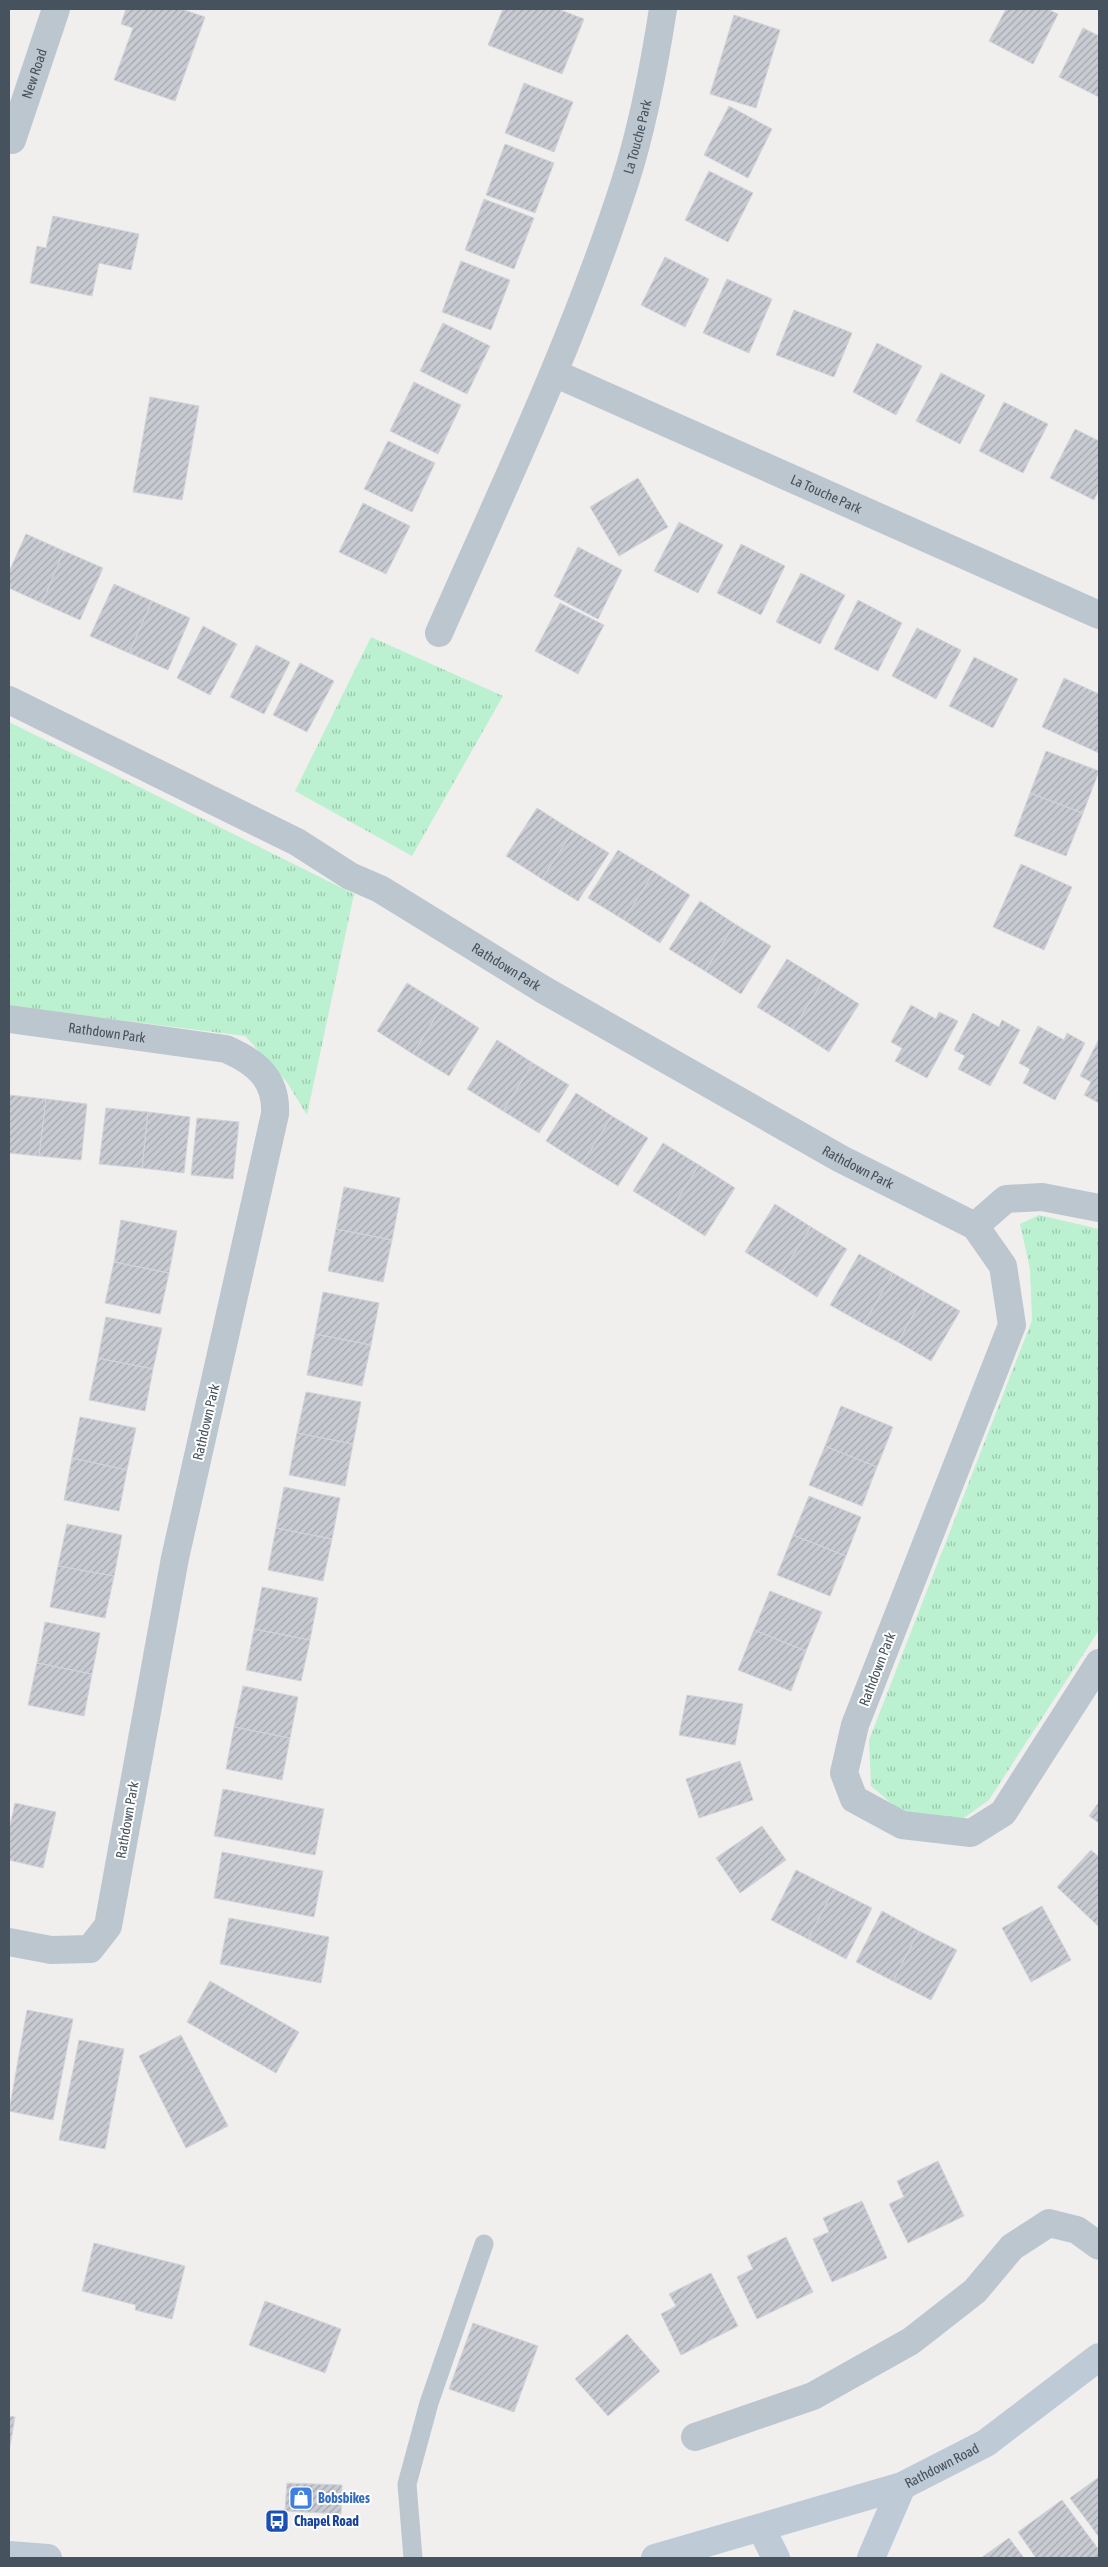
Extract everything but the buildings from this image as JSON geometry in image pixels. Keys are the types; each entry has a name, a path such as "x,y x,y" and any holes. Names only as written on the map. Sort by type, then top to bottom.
{"main road":[{"name":"Rathdown Road","path":"655,2558 902,2486 986,2444 1099,2357"},
{"path":"871,2558 902,2486"},
{"path":"761,2528 776,2558"},
{"path":"9,2555 48,2558"}],"street":[{"name":"New Road","path":"12,140 56,9"},
{"name":"La Touche Park","path":"439,633 554,373 600,256 626,180 646,102 663,9"},
{"name":"La Touche Park","path":"554,373 1099,615"},
{"name":"Rathdown Park","path":"9,700 297,842 350,876 380,889 544,990 841,1159 975,1226 1003,1266 1012,1325 855,1726 844,1773 854,1799 902,1825 971,1833 1003,1813 1099,1663"},
{"name":"Rathdown Park","path":"9,1019 226,1049 243,1056 257,1067 268,1080 276,1097 275,1114 175,1558 108,1926 90,1949 51,1950 9,1942"},
{"path":"975,1226 1006,1199 1042,1197 1099,1208"},
{"path":"695,2437 813,2396 911,2341 975,2291 1012,2247 1048,2223 1077,2230 1099,2246"}],"lane":[{"path":"412,2558 407,2484 429,2404 484,2244"}],"green space":[{"path":"371,637 503,696 412,856 295,791"},
{"path":"9,722 354,894 307,1115 286,1081 245,1036 9,1006"},
{"path":"1039,1215 1099,1229 1099,1630 989,1800 954,1825 904,1814 871,1786 869,1740 1032,1320 1030,1269 1020,1224"}],"place":[{"name":"Bobsbikes","path":"301,2498"},
{"name":"Chapel Road","path":"277,2521"}]}
